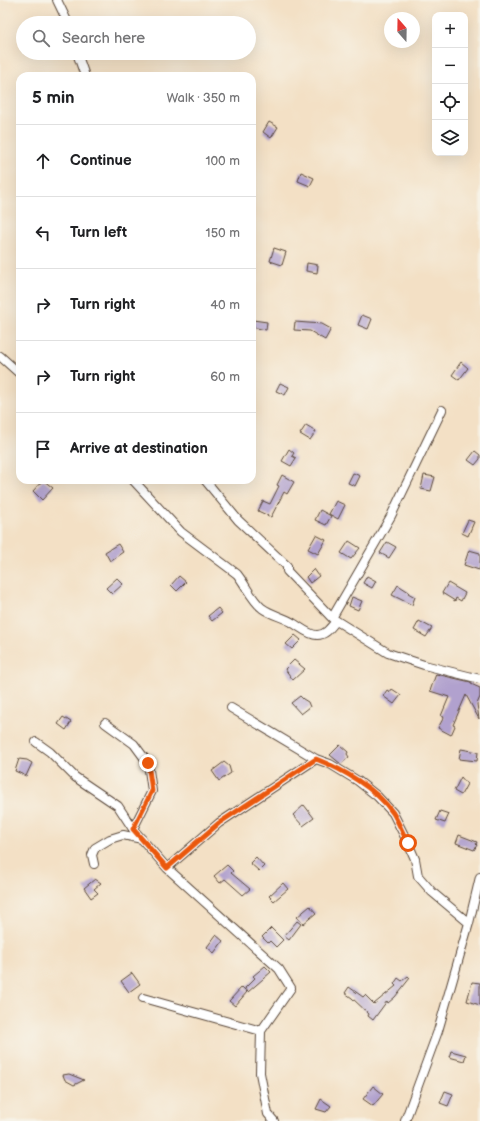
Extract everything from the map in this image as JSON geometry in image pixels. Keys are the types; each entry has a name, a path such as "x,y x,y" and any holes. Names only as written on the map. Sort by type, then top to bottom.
{"street":[{"path":"57,0 65,16"},
{"path":"80,60 83,72"},
{"path":"0,356 16,370"},
{"path":"137,484 181,532 237,574 244,582 251,597 263,609 308,632 317,635 326,633 391,516 442,410"},
{"path":"208,484 238,520 287,566 287,571 334,620 388,653 424,665 480,679"},
{"path":"231,708 316,759 330,764 358,781 377,796 392,813 408,843 415,859 418,876 432,892 469,923"},
{"path":"105,723 134,744 148,763 152,791 133,829"},
{"path":"36,742 50,752 75,777 118,806 133,829 167,868 279,969 291,988 261,1031 260,1073 268,1114 274,1121"},
{"path":"167,868 219,823 316,759"},
{"path":"94,864 92,855 95,848 110,839 123,835 142,839"},
{"path":"405,1121 438,1031 469,923 480,876"},
{"path":"143,998 261,1031"}],"building":[{"path":"269,122 278,127 271,138 263,132"},
{"path":"301,172 314,178 310,186 298,181"},
{"path":"274,248 286,252 282,265 270,261"},
{"path":"307,263 318,265 317,273 306,271"},
{"path":"362,315 372,319 368,329 358,325"},
{"path":"256,320 267,322 266,330 256,328"},
{"path":"295,322 322,324 331,329 325,340 310,331 294,330"},
{"path":"461,362 468,368 459,380 452,375"},
{"path":"280,383 289,387 285,395 276,391"},
{"path":"306,425 316,431 310,440 300,434"},
{"path":"289,449 294,453 292,456 296,458 291,466 282,461"},
{"path":"475,451 480,455 480,459 475,465 468,460"},
{"path":"353,473 360,476 355,486 348,483"},
{"path":"282,475 294,482 287,494 284,492 271,517 258,511 263,501 270,504 279,486 277,485"},
{"path":"424,475 435,477 431,491 421,489"},
{"path":"39,484 48,484 53,488 42,500 33,491"},
{"path":"336,501 345,505 338,519 329,514"},
{"path":"320,510 331,516 326,525 315,520"},
{"path":"468,520 474,522 468,536 462,533"},
{"path":"316,535 326,540 318,554 308,549"},
{"path":"349,541 360,548 351,559 341,553"},
{"path":"387,542 396,547 389,558 380,553"},
{"path":"118,544 123,552 110,561 105,552"},
{"path":"469,550 480,553 479,570 464,565"},
{"path":"314,569 319,576 310,583 306,577"},
{"path":"179,576 186,582 177,591 171,585"},
{"path":"367,576 376,581 372,588 363,583"},
{"path":"117,578 123,584 112,594 106,588"},
{"path":"448,583 465,593 461,601 456,598 455,601 442,593"},
{"path":"398,585 415,597 412,605 392,595"},
{"path":"352,597 362,601 358,610 349,606"},
{"path":"218,608 222,613 212,621 208,616"},
{"path":"419,621 432,628 426,637 414,630"},
{"path":"295,635 301,640 292,649 286,644"},
{"path":"294,660 305,669 293,680 285,669"},
{"path":"436,674 471,682 471,684 480,688 480,697 477,704 479,719 466,695 453,725 455,726 451,735 438,728 444,717 441,716 449,697 430,691"},
{"path":"392,689 401,695 394,704 383,696 387,690 390,692"},
{"path":"300,696 308,702 310,707 301,714 291,703"},
{"path":"63,717 71,722 66,730 58,724"},
{"path":"340,745 348,752 347,754 349,757 341,764 330,755"},
{"path":"461,749 478,752 477,761 459,759"},
{"path":"19,759 27,760 32,763 26,776 15,771"},
{"path":"224,762 229,766 231,773 219,781 212,771"},
{"path":"461,777 467,784 461,795 454,791"},
{"path":"304,805 314,818 303,826 293,815"},
{"path":"440,811 449,814 445,823 436,820"},
{"path":"459,835 477,842 474,850 456,843"},
{"path":"256,857 264,866 259,871 250,863"},
{"path":"227,865 233,871 231,873 250,889 243,895 225,879 220,883 214,876"},
{"path":"95,879 101,883 94,889 98,893 91,898 84,888"},
{"path":"283,883 288,889 274,901 269,896"},
{"path":"310,906 316,913 303,924 297,917"},
{"path":"297,921 301,924 289,940 284,936"},
{"path":"271,928 283,940 276,947 270,941 268,943 262,937"},
{"path":"216,935 223,941 214,953 207,947"},
{"path":"265,966 271,972 248,992 245,988 255,978 253,976"},
{"path":"132,973 140,984 129,992 121,981"},
{"path":"408,976 410,978 395,997 388,1003 387,1001 373,1020 368,1016 369,1014 345,993 349,987 363,997 365,995 374,1004 396,986 394,984 398,978 402,981"},
{"path":"472,982 480,983 480,1005 467,1001"},
{"path":"242,987 247,992 235,1006 229,1001"},
{"path":"451,1051 466,1055 464,1061 449,1057"},
{"path":"69,1074 84,1080 74,1085 65,1080 63,1075"},
{"path":"373,1086 383,1094 373,1106 363,1099"},
{"path":"445,1091 453,1094 448,1106 440,1103"},
{"path":"321,1099 331,1106 326,1112 316,1109"}],"route":[{"path":"148,763 152,791 133,829 167,868 219,823 316,759 330,764 358,781 377,796 392,813 408,843"}]}
